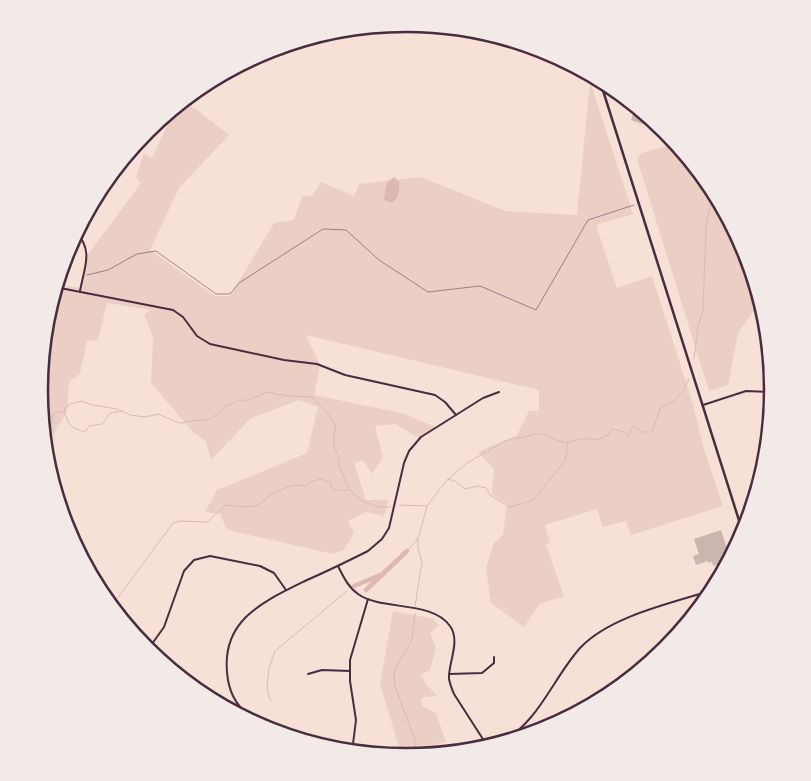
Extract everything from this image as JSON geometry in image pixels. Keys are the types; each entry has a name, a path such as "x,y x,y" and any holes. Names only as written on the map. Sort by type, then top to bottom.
{"main road":[{"path":"604,93 739,520"}],"street":[{"path":"80,291 87,250 82,238"},
{"path":"63,288 172,310 183,317 197,336 210,344 284,360 317,364 345,375 435,395 446,402 456,415"},
{"path":"703,405 746,391 764,392"},
{"path":"245,711 237,703 229,684 226,664 232,634 244,618 260,604 368,551 382,538 389,528 404,464 409,451 421,437 483,398 499,392"},
{"path":"152,644 164,627 184,571 188,564 200,557 218,557 260,566 274,573 286,590"},
{"path":"338,566 350,587 357,594 368,599 430,612 447,622 453,630 454,644 449,681 454,694 483,740"},
{"path":"517,731 539,708 573,657 595,635 609,626 630,617 699,594"},
{"path":"353,744 356,720 350,671 352,651 368,599"},
{"path":"450,674 482,673 494,663 494,657"},
{"path":"308,674 322,670 350,671"}],"path":[{"path":"83,276 108,270 137,254 156,251 216,294 230,294 239,283 323,229 346,230 379,260 428,292 480,286 536,310 588,220 638,204"}],"shaded area":[{"path":"590,84 633,214 596,225 617,288 652,276 723,506 631,535 626,521 603,527 597,509 545,525 550,543 546,545 564,596 540,604 524,627 491,603 486,568 494,543 503,535 507,504 492,495 494,469 478,452 517,435 529,411 539,411 539,390 306,335 320,365 314,395 402,413 435,427 420,439 396,424 375,426 383,457 372,474 363,460 354,463 366,500 388,500 384,516 366,512 348,521 354,533 344,550 333,554 227,530 220,514 205,512 217,490 307,453 318,407 299,400 251,418 211,460 206,441 193,432 151,383 153,337 144,314 152,310 107,303 98,340 87,341 80,374 69,382 67,411 51,439 48,414 48,367 54,321 63,286 81,288 88,254 141,183 136,177 144,153 152,158 170,120 190,105 229,135 179,188 150,250 215,296 230,296 274,223 294,220 302,196 312,196 321,182 354,196 359,184 421,177 505,211 577,215"},
{"path":"667,145 675,154 716,212 727,232 745,275 754,310 738,333 728,385 709,391 637,159 642,153"},
{"path":"394,177 399,181 399,187 398,196 392,203 384,199 387,183"},
{"path":"393,611 434,619 439,626 430,633 436,648 430,670 421,675 437,696 421,699 422,706 436,713 446,742 437,744 438,747 429,748 399,748 380,684"}],"building":[{"path":"633,114 647,126 631,120"},
{"path":"721,530 727,549 719,564 713,566 712,562 708,563 708,561 696,565 693,556 699,554 694,539"}],"waterway":[{"path":"694,359 698,327 703,310 706,227 711,204"},
{"path":"407,551 419,536 427,506 446,481 467,463 505,441 536,434 546,434 565,443 585,439 597,440 608,435 612,429 624,432 628,436 631,428 634,427 643,432 652,432 661,407 673,402 684,389 689,379"},
{"path":"122,411 110,413 102,424 89,426 85,432 71,425 64,410 70,404 81,401 117,409 130,415 145,417 158,414 182,423 206,420 215,416 226,405 240,400 248,400 267,392 288,396 312,397 328,414 335,425 334,442 339,457 338,464 350,490 358,498 368,503 379,507 390,507"},
{"path":"50,430 53,414 63,412"},
{"path":"448,479 455,481 465,489 477,486 486,488 490,495 509,507 525,503 534,499 565,461 568,443"},
{"path":"116,600 173,523 180,521 207,522 226,505 255,506 272,494 290,486 306,486 310,482 321,479 331,483 332,488 336,490 349,490"},
{"path":"400,505 426,506"},
{"path":"415,606 422,562 418,548 418,538"},
{"path":"366,590 407,551"},
{"path":"354,586 380,575"},
{"path":"272,702 267,688 269,668 275,651 347,591"},
{"path":"415,614 412,640 395,669 394,676 395,686 414,737 416,748"}]}
